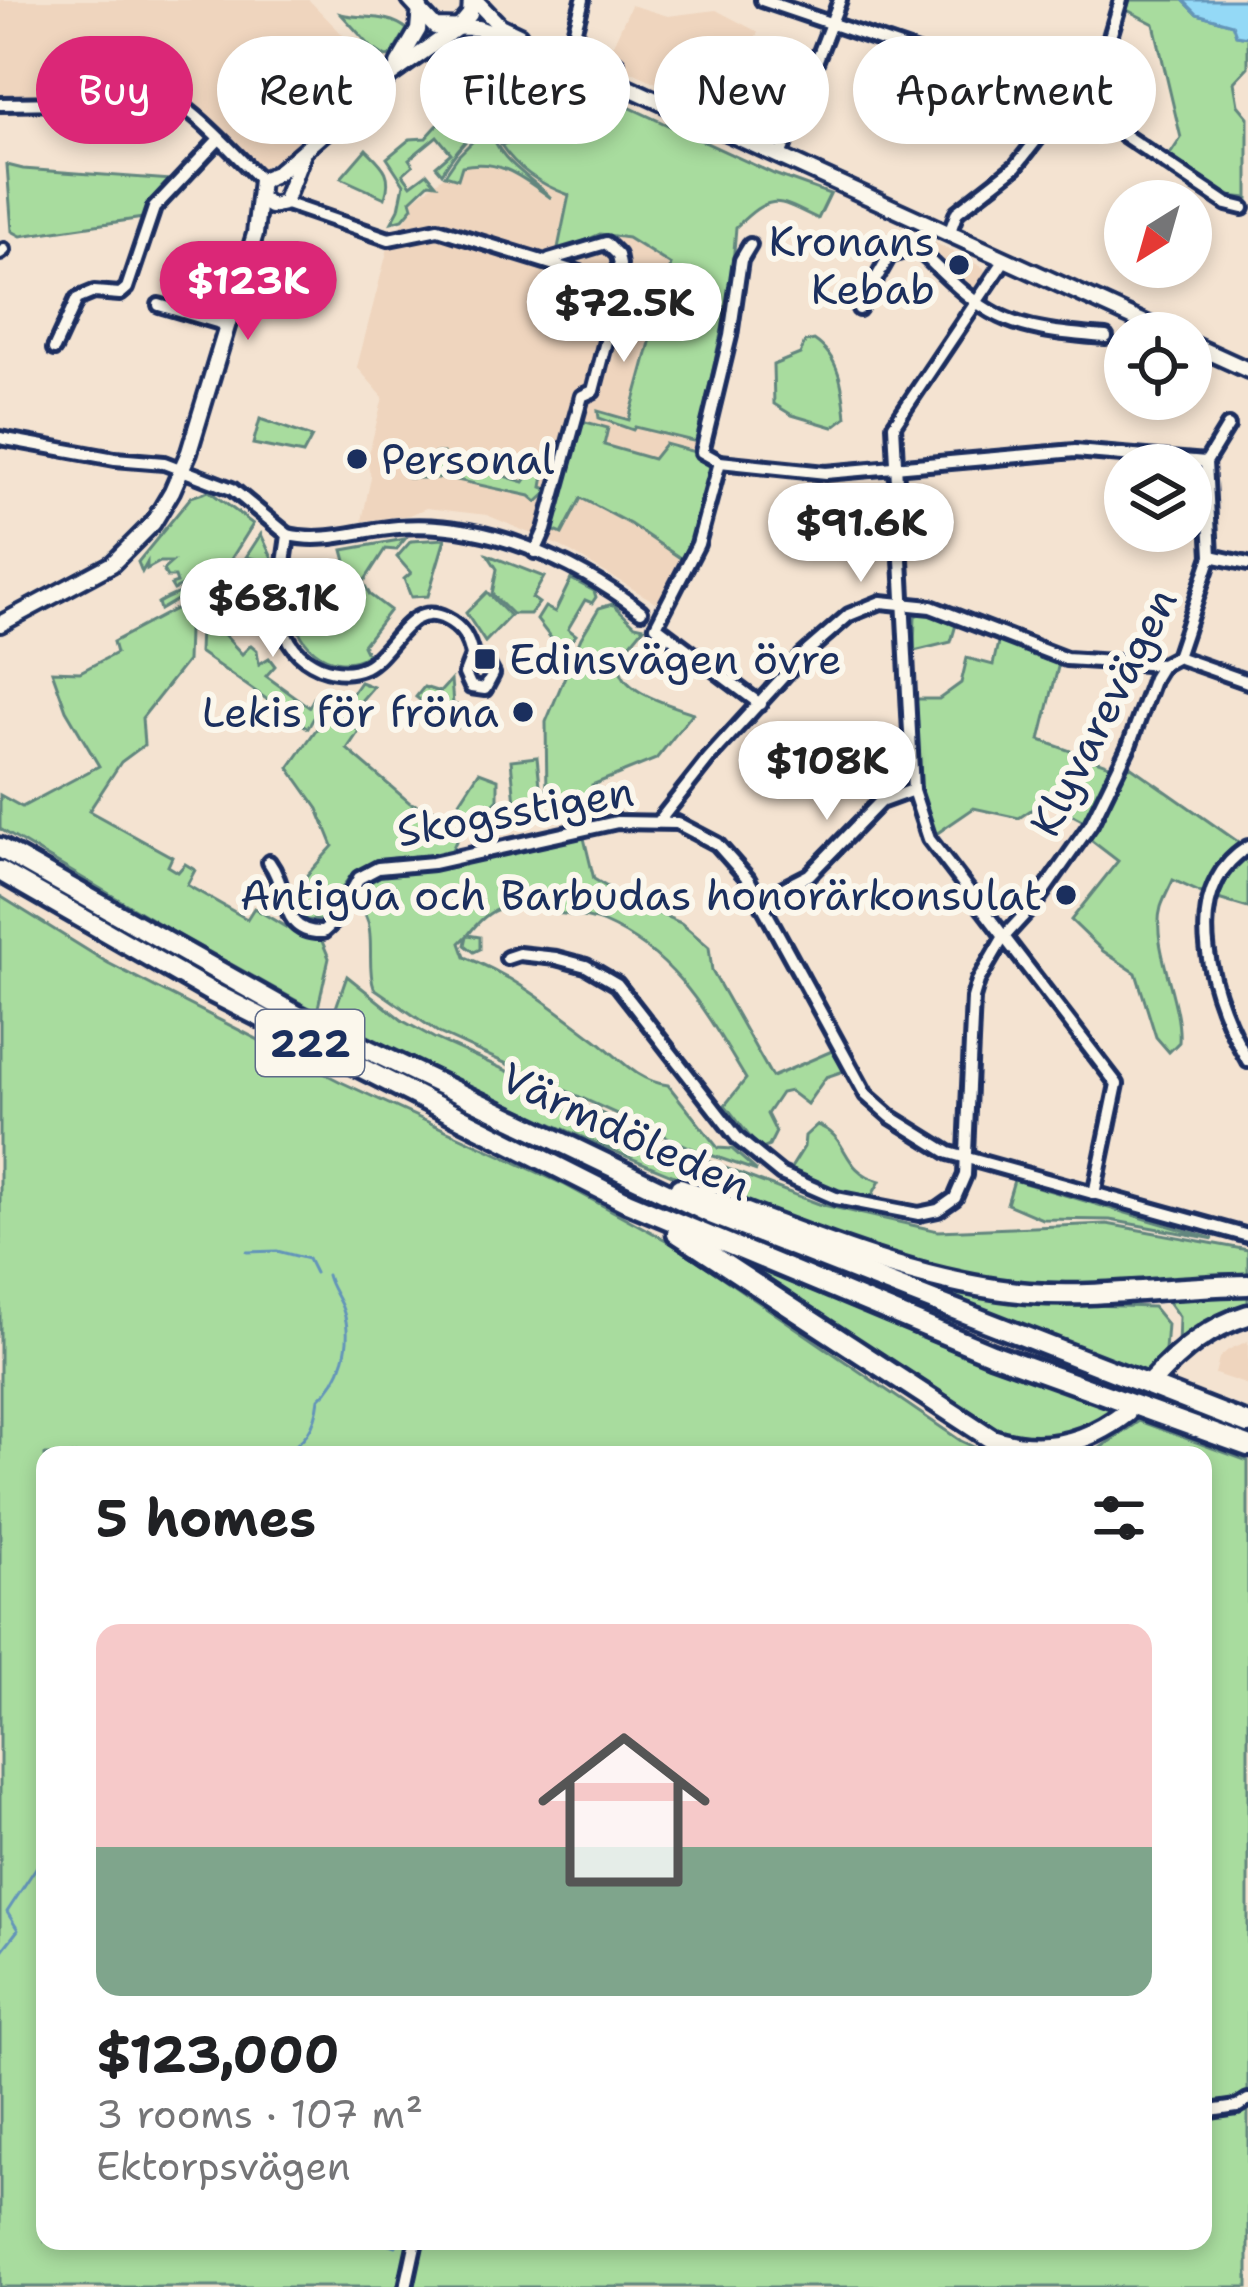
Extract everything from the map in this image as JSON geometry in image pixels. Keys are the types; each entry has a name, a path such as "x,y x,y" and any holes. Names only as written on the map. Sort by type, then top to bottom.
{"highway":[{"name":"Värmdöleden","path":"0,848 298,1016 711,1214 1248,1424"},
{"name":"Värmdöleden","path":"0,872 211,992 627,1202 992,1354 1248,1446"},
{"path":"607,1162 869,1255 989,1287 1102,1295 1248,1285"},
{"path":"627,1202 760,1284 992,1439 1019,1446"},
{"path":"1153,1380 1207,1332 1248,1315"},
{"path":"1054,1446 1096,1433 1126,1414"}],"main road":[{"path":"410,0 421,6 435,27 478,28 500,36"},
{"path":"396,71 470,14 473,0"},
{"path":"473,0 500,26 520,36"},
{"path":"396,67 418,30 421,6"},
{"path":"630,87 1119,312"},
{"path":"0,624 112,564 153,523 184,469 255,234 260,199 311,144"},
{"path":"255,234 290,195 275,179"},
{"path":"260,199 280,205"},
{"path":"1212,354 1248,370"}],"street":[{"path":"576,36 583,0"},
{"path":"762,0 860,36"},
{"path":"780,156 840,0"},
{"path":"1108,36 1121,0"},
{"path":"0,104 68,104 149,89 176,100 217,139"},
{"path":"54,349 77,299 94,292 120,294 127,288 154,208 217,141"},
{"path":"224,144 275,179"},
{"path":"949,234 958,212 1016,166 1032,144"},
{"path":"1140,144 1227,204 1244,208"},
{"path":"280,205 389,239 438,229 608,280 620,265 618,255 606,243 549,260"},
{"path":"750,245 742,260 702,452 720,462 826,473 1075,452 1104,454"},
{"path":"859,309 889,256 916,247 976,305 1031,330 1104,337"},
{"path":"1004,261 894,425 913,790 929,839 1117,1084 1094,1194"},
{"path":"535,551 582,396 593,392 618,295"},
{"path":"158,305 227,325"},
{"path":"1212,451 1228,426"},
{"path":"0,438 184,469 232,489 288,536 310,541 433,525 489,536 592,575 641,610"},
{"path":"720,462 698,544 656,626 760,704"},
{"path":"288,536 280,622 288,642 308,661 339,673 360,669 382,654 414,619 432,614 465,634 472,656"},
{"name":"Klyvarevägen","path":"507,958 519,954 556,958 586,966 617,984 739,1138 801,1185 836,1198 929,1214 946,1206 958,1194 968,1158 973,998 1004,938 1091,824 1162,665 1177,658 1211,552"},
{"path":"1211,556 1248,564"},
{"path":"660,820 709,758 803,656 849,616 881,602 965,617 1065,658 1162,665"},
{"path":"1177,658 1248,682"},
{"path":"760,900 809,875 880,802 913,790"},
{"name":"Skogsstigen","path":"269,862 280,880 290,921 306,931 329,929 359,878 378,868 433,863 580,829 660,820 700,832 717,844 760,900 866,1095 929,1142 968,1158 1248,1236"},
{"path":"1248,847 1221,876 1211,897 1206,933 1220,1003 1248,1061"},
{"path":"1212,2111 1248,2100"},
{"path":"406,2287 414,2250"}],"shaded area":[{"path":"0,0 309,0 344,36 217,36 217,132 193,110 193,36 36,36 36,101 0,100"},
{"path":"631,5 668,16 716,10 758,32 756,36 654,36 654,82 630,71 630,36 617,36"},
{"path":"230,144 298,144 283,158 258,169"},
{"path":"470,144 531,144 569,194 577,246 599,234 628,238 671,265 731,288 719,360 697,442 702,457 714,468 686,562 664,599 655,602 562,547 487,515 426,508 410,515 362,521 371,477 367,461 383,397 357,367 388,248 413,207 412,201 445,175"},
{"path":"926,238 984,268 987,277 968,306 918,253"},
{"path":"1248,1341 1248,1385 1215,1374 1219,1358"}],"green space":[{"path":"1129,0 1183,0 1197,14 1233,24 1236,35 1248,37 1248,67 1234,82 1238,105 1248,117 1248,198 1226,196 1212,186 1212,180 1203,180 1169,156 1181,138 1154,24 1127,10"},
{"path":"341,14 383,19 407,29 396,48 396,36 361,36"},
{"path":"630,108 654,119 654,144 709,144 830,194 818,219 774,202 758,208 736,227 731,288 697,442 599,418 598,411 629,420 671,265 628,238 600,234 557,253 569,195 531,176 501,145 630,144"},
{"path":"410,139 427,144 409,159 413,165 403,174 411,185 427,173 436,184 429,183 411,200 413,207 403,219 392,222 404,184 387,158"},
{"path":"444,144 464,144 442,173 436,166 451,153"},
{"path":"470,144 496,144 551,198 499,167 462,166 458,179 445,175"},
{"path":"366,149 385,170 385,198 341,178"},
{"path":"7,165 172,180 143,218 21,236 12,231"},
{"path":"814,340 830,355 841,384 846,417 833,427 792,415 774,404 773,365 800,354 805,342"},
{"path":"260,419 312,437 303,454 253,444"},
{"path":"582,421 608,428 604,445 653,459 665,444 695,452 714,468 686,562 581,498 562,534 550,529"},
{"path":"437,453 524,482 531,472 544,476 542,487 550,490 537,502 530,496 448,478 408,478 405,464"},
{"path":"209,491 253,524 218,580 160,610 158,603 185,590 197,578 174,590 175,577 167,577 163,570 172,562 147,569 147,563 142,572 138,562 191,497"},
{"path":"261,534 272,558 264,606 257,597 262,597 268,562 247,557 244,596 218,628 242,654 251,645 257,650 259,664 269,658 275,666 266,676 309,707 314,698 323,702 308,728 199,652 200,628"},
{"path":"405,539 396,550 385,549 365,580 345,580 331,566 346,561 343,550"},
{"path":"445,539 428,596 411,597 404,579 411,573 397,557 411,541"},
{"path":"488,555 544,577 532,598 539,603 530,614 512,614 492,594 497,569"},
{"path":"571,579 594,591 596,597 592,603 585,600 568,629 576,635 566,647 557,646 537,620 545,607 555,612"},
{"path":"218,581 188,631 187,661 142,718 144,745 121,762 89,811 172,857 168,866 178,872 185,864 195,870 187,885 247,919 254,908 294,932 321,939 329,958 317,1012 0,829 0,795 22,807 99,766 66,710 52,671 80,672 116,653 113,642"},
{"path":"344,583 364,584 390,610 363,645 368,655 339,662 314,651 305,641 294,615 294,600 314,614"},
{"path":"487,592 510,616 485,642 466,613"},
{"path":"613,604 635,625 644,627 621,659 626,680 646,695 693,713 656,759 592,785 599,817 576,823 547,794 546,722 581,638 599,608"},
{"path":"924,612 957,621 951,642 914,651 915,616"},
{"path":"999,638 1059,663 1040,740 1115,767 1086,822 1040,804 1019,818 974,808 936,834 921,807 913,699 939,699 961,683 967,658 993,665"},
{"path":"451,680 453,704 470,709 467,725 446,708 459,722 457,728 416,697 424,687 440,692"},
{"path":"360,682 373,687 345,719 359,731 347,749 410,803 442,812 458,837 450,854 396,858 358,870 345,883 326,921 306,920 293,910 299,884 333,846 318,809 289,768 342,693 349,698"},
{"path":"537,757 543,813 516,814 511,760"},
{"path":"1127,764 1241,844 1206,895 1173,880 1161,907 1160,939 1179,1026 1179,1042 1169,1052 1156,1037 1136,973 1103,951 1071,920 1118,861 1088,838"},
{"path":"479,772 498,779 498,799 475,822 459,803"},
{"path":"583,834 594,879 681,923 709,947 712,971 772,1077 832,1051 844,1071 826,1077 807,1104 790,1091 781,1093 767,1114 776,1132 769,1146 760,1150 725,1105 746,1079 718,1032 671,970 629,936 591,919 503,908 486,916 468,935 480,937 480,949 474,952 465,945 467,936 460,943 465,957 531,992 635,1072 668,1085 718,1148 732,1149 757,1171 696,1150 439,1033 374,988 369,928 360,909 351,903 358,890 390,870 429,870"},
{"path":"1248,853 1248,908 1218,899 1230,872"},
{"path":"0,896 108,963 341,1082 565,1185 675,1245 972,1446 36,1446 36,2250 1212,2250 1212,1448 1248,1461 1248,2287 0,2287"},
{"path":"347,976 403,1021 434,1038 712,1163 819,1204 938,1231 1107,1224 1248,1250 1248,1275 1098,1287 1048,1286 950,1270 855,1242 617,1152 332,1019"},
{"path":"817,1125 835,1137 858,1170 880,1181 870,1199 821,1188 793,1174 791,1168 805,1136"},
{"path":"1014,1180 1214,1239 1110,1220 1042,1219 1007,1204"},
{"path":"736,1260 1118,1410 1084,1427 1050,1436 1016,1436 980,1425"},
{"path":"859,1266 1020,1303 1153,1307 1167,1324 1165,1350 1147,1377"},
{"path":"1248,1291 1248,1308 1178,1346 1179,1317 1164,1296"},
{"path":"1139,1421 1207,1446 1103,1446"}],"water":[{"path":"1183,0 1248,0 1248,37 1236,35 1232,24 1197,14"}],"waterway":[{"path":"247,1252 277,1251 308,1259 315,1273"},
{"path":"294,1446 308,1433 319,1399 344,1359 346,1322 327,1275"},
{"path":"0,1953 18,1930 7,1912 36,1868"}],"place":[{"name":"Kronans Kebab","path":"959,265"},
{"name":"Personal","path":"357,459"},
{"name":"Edinsvägen övre","path":"485,659"},
{"name":"Lekis för fröna","path":"523,712"},
{"name":"Antigua och Barbudas honorärkonsulat","path":"1066,895"}]}
